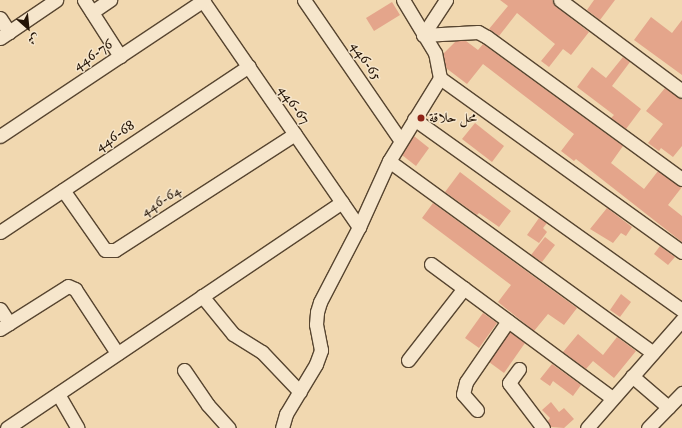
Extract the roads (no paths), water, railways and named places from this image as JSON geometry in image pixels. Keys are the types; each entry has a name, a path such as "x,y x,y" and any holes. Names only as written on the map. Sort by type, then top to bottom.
{"street":[{"path":"0,18 5,34 56,0"},
{"path":"84,0 120,56"},
{"path":"92,12 110,0"},
{"name":"446-76","path":"0,136 204,0"},
{"name":"446-67","path":"204,0 359,227"},
{"name":"446-65","path":"304,0 401,141"},
{"path":"423,35 446,0"},
{"path":"560,0 682,91"},
{"path":"403,1 435,53 440,78 682,252"},
{"path":"423,35 478,32 487,37 682,179"},
{"name":"446-68","path":"0,232 248,66"},
{"path":"282,428 286,414 300,392 321,350 316,312 359,227 389,161 440,78"},
{"path":"414,119 682,310"},
{"name":"446-64","path":"63,190 105,250 116,250 295,134"},
{"path":"389,161 653,353"},
{"path":"7,428 342,202"},
{"path":"431,264 612,398"},
{"path":"0,309 4,326 61,288 71,286 117,353"},
{"path":"408,360 464,288"},
{"path":"202,296 233,334 262,352 300,392"},
{"path":"587,428 682,320"},
{"path":"477,410 463,394 466,382 508,321"},
{"path":"519,369 509,383 543,428"},
{"path":"184,370 211,409 229,428"},
{"path":"632,376 668,407"},
{"path":"648,428 682,393"},
{"path":"58,394 78,428"}],"place":[{"name":"محل حلاقة","path":"421,118"}]}
